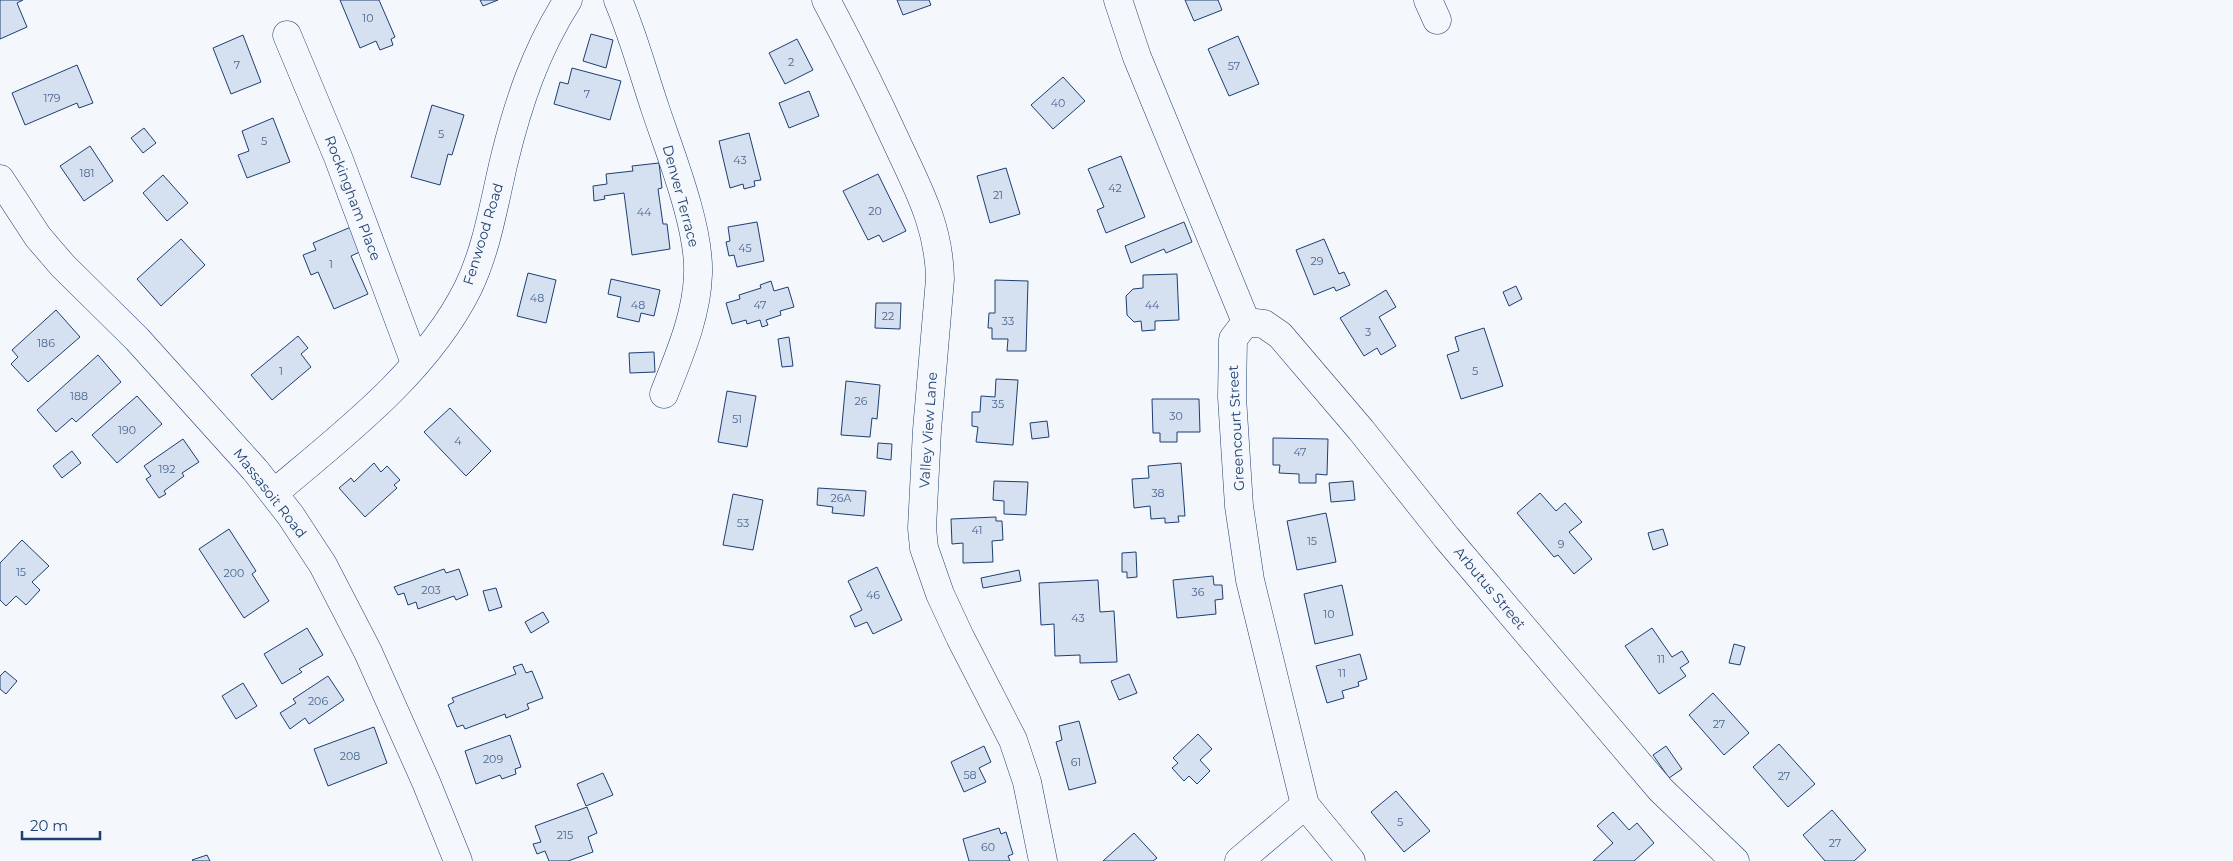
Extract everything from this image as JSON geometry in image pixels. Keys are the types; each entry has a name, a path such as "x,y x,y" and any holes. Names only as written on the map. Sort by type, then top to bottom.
{"street":[{"name":"Fenwood Road","path":"274,493 354,425 415,363 439,333 468,288 484,241 512,130 527,82 549,31 568,0"},
{"name":"Denver Terrace","path":"618,0 671,154 696,244 698,273 693,306 680,353 664,394"},
{"name":"Valley View Lane","path":"826,0 859,62 924,199 935,232 940,279 926,440 922,528 924,548 940,594 956,629 1014,740 1027,782 1043,861"},
{"path":"1118,0 1137,57 1246,322"},
{"name":"Rockingham Place","path":"287,35 338,157 415,363"},
{"name":"Massasoit Road","path":"0,179 38,237 64,266 142,344 274,493 323,565 368,652 426,782 458,861"},
{"name":"Greencourt Street","path":"1246,322 1233,338 1232,397 1239,506 1250,580 1305,805 1351,861"},
{"name":"Arbutus Street","path":"1246,322 1264,324 1280,335 1361,430 1448,538 1661,790 1735,861"},
{"path":"1239,861 1305,805"}],"building":[{"path":"0,0 23,0 17,3 27,27 0,39"},
{"path":"340,0 379,0 395,37 391,39 393,45 380,50 376,41 360,48"},
{"path":"480,0 498,0 483,6"},
{"path":"897,0 929,0 931,5 903,15"},
{"path":"1185,0 1218,0 1222,10 1194,21"},
{"path":"591,34 613,40 606,68 583,61"},
{"path":"243,35 261,82 231,94 213,48"},
{"path":"1238,36 1259,84 1229,96 1208,49"},
{"path":"797,39 813,70 785,84 769,53"},
{"path":"77,65 93,103 79,108 77,103 25,125 12,93"},
{"path":"572,68 621,81 610,120 554,104 560,82 568,84"},
{"path":"1063,77 1085,101 1053,129 1031,105"},
{"path":"809,91 819,116 789,128 779,103"},
{"path":"432,105 464,115 452,155 448,154 440,185 411,177"},
{"path":"273,118 290,162 247,178 238,155 249,151 242,131"},
{"path":"144,128 156,143 143,153 131,138"},
{"path":"749,133 761,180 754,181 755,186 744,189 743,184 730,188 719,141"},
{"path":"90,146 113,181 84,201 60,166"},
{"path":"1121,156 1145,217 1106,233 1097,210 1104,207 1088,169"},
{"path":"659,163 662,188 658,189 663,224 667,224 670,249 632,255 624,193 604,196 605,199 594,201 593,186 607,184 606,174 633,171 632,166"},
{"path":"1006,168 1020,214 990,223 977,176"},
{"path":"878,174 906,231 883,242 879,235 868,240 843,191"},
{"path":"163,175 188,203 167,221 143,193"},
{"path":"757,222 764,261 737,267 734,255 729,256 726,242 730,241 728,227"},
{"path":"1184,222 1192,242 1166,253 1164,249 1131,263 1125,246"},
{"path":"351,227 362,251 351,256 368,294 334,309 318,272 311,275 303,255 316,250 313,243"},
{"path":"181,239 205,265 161,306 137,279"},
{"path":"1324,239 1339,274 1344,272 1350,285 1336,291 1334,287 1314,295 1296,250"},
{"path":"528,273 556,280 546,323 517,316"},
{"path":"1177,274 1179,320 1155,321 1155,330 1142,331 1141,321 1134,322 1127,315 1126,296 1133,289 1143,288 1143,275"},
{"path":"611,279 660,290 654,316 641,313 639,322 617,317 621,297 608,294"},
{"path":"995,280 1028,281 1026,351 1007,351 1008,339 992,339 992,328 988,328 989,313 995,313"},
{"path":"771,281 774,291 788,287 794,307 780,311 781,315 766,320 768,325 762,327 760,320 747,324 746,320 732,324 726,303 740,299 739,295 761,288 760,285"},
{"path":"1516,286 1522,299 1509,306 1503,292"},
{"path":"1386,290 1396,307 1379,317 1396,346 1381,355 1377,348 1364,356 1340,318"},
{"path":"876,303 901,303 900,329 875,328"},
{"path":"56,310 80,337 28,382 11,364 18,357 12,350"},
{"path":"1484,328 1503,386 1461,399 1447,355 1459,351 1455,337"},
{"path":"298,336 308,348 301,354 311,367 272,400 251,375"},
{"path":"789,337 793,366 782,367 778,339"},
{"path":"654,352 655,372 630,373 629,353"},
{"path":"98,355 121,382 76,422 72,418 56,432 37,410"},
{"path":"996,379 1018,380 1013,445 976,442 978,427 972,426 972,412 980,412 981,396 995,397"},
{"path":"846,381 880,385 877,419 872,418 870,437 841,435"},
{"path":"727,391 756,396 747,447 718,442"},
{"path":"137,396 162,424 117,463 92,435"},
{"path":"1152,399 1199,399 1200,432 1177,432 1177,442 1160,442 1160,433 1153,433"},
{"path":"450,408 491,451 466,476 424,432"},
{"path":"1047,421 1049,437 1032,439 1030,423"},
{"path":"1273,438 1328,439 1327,475 1316,474 1316,483 1299,483 1299,474 1279,473 1280,465 1273,465"},
{"path":"183,439 199,462 182,473 184,476 164,491 166,494 159,498 146,479 151,476 144,466"},
{"path":"878,443 892,444 891,460 877,458"},
{"path":"72,451 81,463 62,478 53,466"},
{"path":"374,463 381,472 387,466 400,480 394,485 397,488 365,517 339,488 351,478 354,482"},
{"path":"1181,463 1185,516 1178,516 1179,522 1165,523 1165,518 1151,519 1150,506 1134,508 1132,479 1149,478 1148,466"},
{"path":"994,481 1028,482 1026,515 1004,514 1004,501 993,500"},
{"path":"1353,481 1355,500 1331,502 1329,483"},
{"path":"818,488 866,491 864,516 832,513 833,507 817,505"},
{"path":"1540,493 1556,511 1565,503 1582,522 1569,532 1592,559 1574,574 1558,555 1554,557 1517,513"},
{"path":"733,494 763,500 753,550 723,545"},
{"path":"1326,513 1336,562 1297,570 1287,521"},
{"path":"996,517 996,521 1002,521 1003,540 992,541 993,562 963,563 963,543 952,544 951,519"},
{"path":"229,529 256,571 252,574 269,601 244,618 199,549"},
{"path":"1663,529 1668,545 1653,550 1648,533"},
{"path":"22,540 49,566 32,582 40,590 26,605 16,596 6,606 0,600 0,563"},
{"path":"1136,552 1137,577 1127,578 1127,572 1122,572 1122,553"},
{"path":"877,567 902,620 873,634 867,622 855,627 850,616 862,610 848,581"},
{"path":"444,569 446,573 459,569 468,595 456,600 454,596 418,609 416,602 408,605 404,593 398,595 394,587"},
{"path":"1019,570 1021,581 983,588 981,578"},
{"path":"1213,576 1214,585 1222,585 1223,599 1215,600 1216,614 1177,618 1173,580"},
{"path":"1098,580 1100,612 1114,611 1117,662 1080,663 1080,655 1055,656 1054,624 1041,625 1039,583"},
{"path":"1342,585 1353,635 1315,644 1304,594"},
{"path":"496,588 502,607 489,611 483,591"},
{"path":"543,612 549,622 531,633 525,622"},
{"path":"307,628 323,655 299,669 302,672 282,684 264,654"},
{"path":"1652,628 1672,657 1682,651 1689,662 1680,668 1686,676 1659,694 1625,646"},
{"path":"1734,644 1745,647 1740,665 1729,663"},
{"path":"1360,654 1367,679 1358,682 1359,686 1342,691 1344,698 1327,703 1316,666"},
{"path":"522,664 526,673 532,671 543,698 527,704 529,709 506,718 505,714 465,729 463,725 457,727 448,705 454,702 452,698 516,674 513,667"},
{"path":"5,671 17,681 6,694 0,689 0,676"},
{"path":"1129,674 1137,693 1119,700 1111,681"},
{"path":"328,676 344,700 309,724 305,718 290,729 280,713 296,703 293,699"},
{"path":"243,683 257,706 236,719 222,696"},
{"path":"1713,693 1749,733 1724,755 1689,715"},
{"path":"1079,721 1096,783 1069,790 1056,742 1062,740 1059,726"},
{"path":"374,727 387,763 328,786 314,749"},
{"path":"1198,734 1212,749 1200,760 1210,771 1197,784 1189,776 1184,781 1172,768 1178,763 1173,758"},
{"path":"510,735 521,767 515,769 516,774 502,779 500,775 476,784 465,751"},
{"path":"1779,744 1815,784 1788,807 1753,767"},
{"path":"984,746 991,762 979,768 986,782 964,792 951,762"},
{"path":"1666,746 1682,769 1669,778 1653,755"},
{"path":"603,773 613,795 586,806 577,784"},
{"path":"1396,791 1430,831 1404,852 1371,812"},
{"path":"587,807 597,833 588,837 593,852 568,861 549,861 545,851 537,854 533,844 541,842 535,826"},
{"path":"1832,810 1866,850 1854,861 1825,861 1803,835"},
{"path":"1613,812 1629,830 1637,823 1654,843 1634,861 1593,861 1613,843 1597,826"},
{"path":"999,828 1001,834 1006,832 1013,854 1008,856 1010,861 969,861 963,839"},
{"path":"1134,833 1157,858 1153,861 1103,861"},
{"path":"207,855 210,861 192,860"}]}
